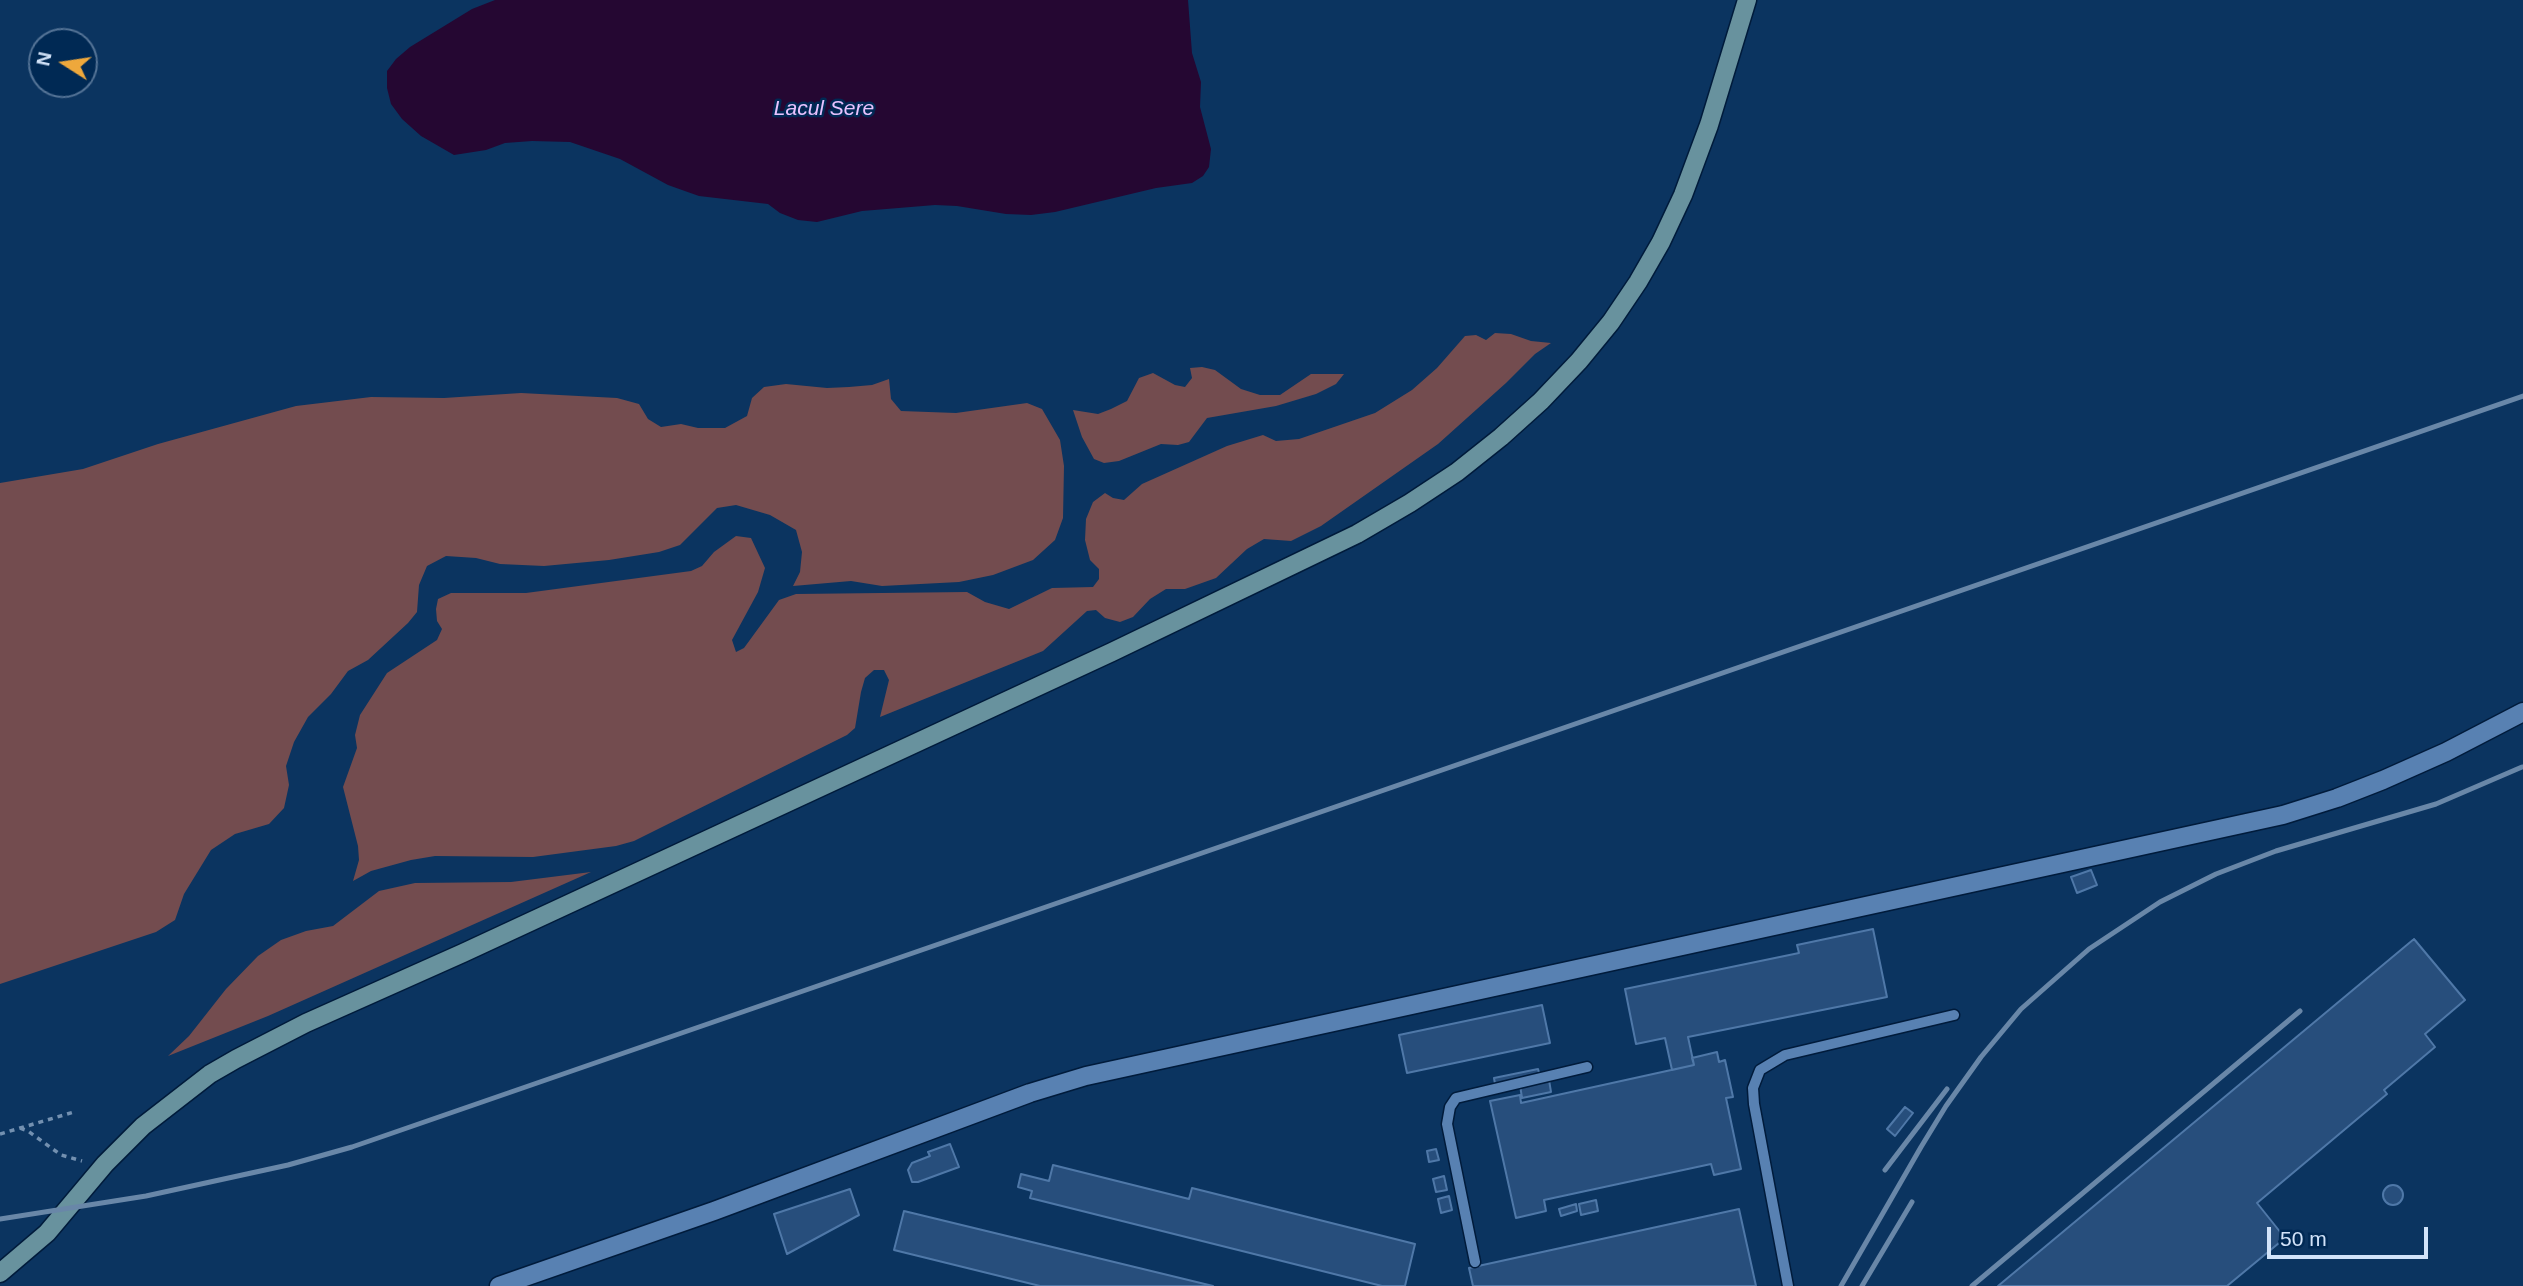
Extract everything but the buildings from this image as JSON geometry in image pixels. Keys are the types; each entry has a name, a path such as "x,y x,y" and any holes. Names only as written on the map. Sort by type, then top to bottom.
{"main road":[{"path":"0,1273 47,1233 105,1164 142,1126 210,1074 264,1044 1112,652 1357,534 1457,472 1501,438 1569,371 1611,322 1638,282 1683,195 1709,125 1747,0"}],"street":[{"path":"499,1286 714,1211 1030,1093 1086,1076 2270,818 2337,798 2384,780 2523,712"}],"lane":[{"path":"1788,1286 1754,1104 1753,1088 1760,1070 1785,1055 1954,1015"},
{"path":"1475,1262 1447,1124 1450,1107 1456,1098 1587,1066"}],"path":[{"path":"0,1134 74,1112"},
{"path":"20,1128 61,1155 105,1164"}],"shaded area":[{"path":"1495,333 1551,343 1535,354 1438,444 1321,526 1291,541 1264,539 1247,549 1216,578 1185,589 1166,589 1150,599 1133,617 1120,622 1105,618 1096,610 1087,611 1043,651 880,717 889,680 884,670 874,670 865,678 855,728 847,735 634,841 616,846 533,857 435,856 371,871 353,881 359,860 358,846 343,787 357,748 355,735 360,715 387,673 437,640 442,629 437,621 438,599 451,593 526,593 691,571 702,566 714,552 736,536 751,538 765,568 758,592 732,640 736,652 744,648 779,600 796,594 967,592 985,602 1009,609 1052,588 1093,587 1099,579 1099,569 1090,560 1085,540 1086,519 1093,502 1105,493 1124,500 1142,484 1227,446 1263,435 1276,441 1299,439 1375,413 1412,390 1437,368 1465,336 1476,335 1486,340"},
{"path":"1190,368 1215,370 1241,389 1260,395 1280,395 1311,374 1344,374 1336,384 1316,394 1276,406 1207,418 1189,442 1178,445 1161,444 1119,461 1104,463 1094,459 1082,437 1073,410 1098,414 1111,409 1127,401 1139,378 1153,373 1175,385 1185,387 1192,378"},
{"path":"889,379 891,399 901,411 956,413 1027,403 1042,409 1060,440 1064,466 1063,518 1055,540 1033,560 993,575 959,582 882,586 851,581 793,586 800,572 802,552 796,530 770,515 736,505 717,508 680,545 659,552 544,566 500,564 476,558 446,556 427,566 419,585 417,612 408,623 368,660 348,671 331,694 308,717 294,742 286,766 289,785 284,808 269,824 235,834 211,850 184,894 175,920 156,932 0,984 0,483 83,469 158,444 296,406 371,397 444,398 521,393 617,398 639,404 648,419 661,427 681,424 698,428 725,428 747,416 752,398 764,387 786,384 849,387 872,385"},
{"path":"591,872 268,1016 168,1056 189,1036 226,989 258,956 281,940 306,931 333,926 379,891 415,883 511,882"}],"water":[{"name":"Lacul Sere","path":"495,0 1188,0 1192,53 1201,82 1200,107 1211,149 1209,167 1203,176 1192,183 1156,188 1055,212 1006,214 935,205 862,211 817,222 798,220 780,213 768,204 699,196 668,185 620,159 570,142 505,143 486,150 454,155 421,136 402,119 391,104 387,71 410,47 472,9"}],"railway":[{"path":"0,1219 146,1196 288,1165 352,1147 2523,396"},
{"path":"1841,1286 1946,1106 1981,1057 2021,1009 2089,949 2160,902 2216,874 2276,851 2436,804 2522,767"},
{"path":"1972,1286 2300,1011"},
{"path":"1885,1170 1947,1089"},
{"path":"1862,1286 1912,1202"}]}
